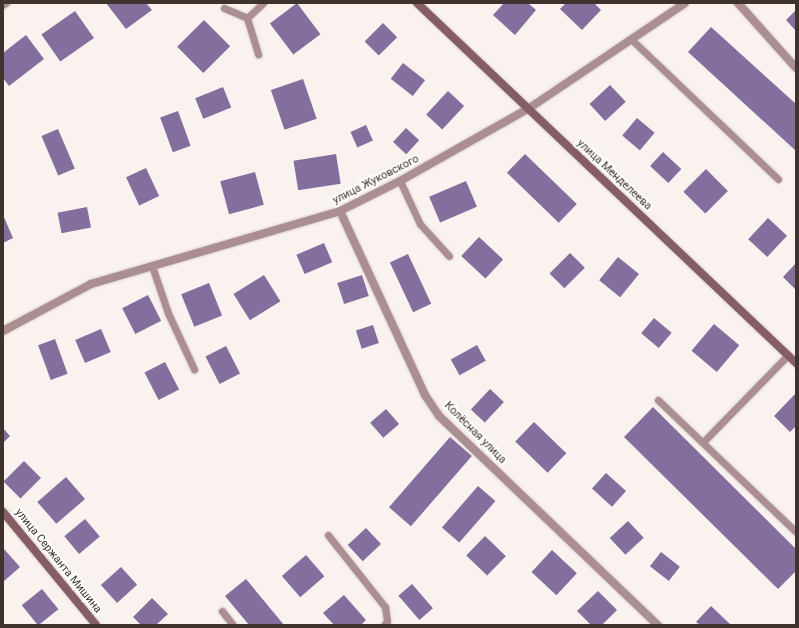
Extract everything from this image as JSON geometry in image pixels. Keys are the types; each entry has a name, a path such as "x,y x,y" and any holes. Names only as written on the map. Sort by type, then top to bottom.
{"street":[{"name":"улица Менделеева","path":"417,3 796,363"},
{"name":"улица Жуковского","path":"3,331 91,284 340,211 400,181 528,109 685,3"},
{"path":"738,3 796,68"},
{"name":"Колёсная улица","path":"340,211 425,395 440,416 658,625"},
{"name":"улица Сержанта Мишина","path":"3,512 96,625"}],"lane":[{"path":"246,18 263,3"},
{"path":"224,8 246,18 258,54"},
{"path":"631,39 778,179"},
{"path":"400,181 420,224 449,256"},
{"path":"152,266 168,313 194,369"},
{"path":"703,442 788,355"},
{"path":"658,400 796,532"},
{"path":"328,535 385,607 386,621 384,625"},
{"path":"222,611 233,625"}],"building":[{"path":"106,3 146,3 152,10 126,29"},
{"path":"297,3 320,34 293,55 270,23"},
{"path":"504,3 528,3 536,10 515,35 493,15"},
{"path":"566,3 594,3 601,10 582,30 560,9"},
{"path":"796,10 796,31 786,20"},
{"path":"75,11 94,38 60,62 41,35"},
{"path":"204,20 230,46 203,73 177,47"},
{"path":"383,23 397,37 379,56 365,41"},
{"path":"711,27 796,104 796,151 688,52"},
{"path":"26,35 44,59 9,86 3,78 3,53"},
{"path":"403,63 425,80 413,96 391,79"},
{"path":"303,79 317,119 285,130 271,90"},
{"path":"610,85 626,102 605,121 590,104"},
{"path":"223,87 231,107 203,119 195,98"},
{"path":"448,91 464,106 442,129 426,114"},
{"path":"178,111 191,146 173,152 160,117"},
{"path":"637,118 655,133 640,150 622,136"},
{"path":"366,125 373,141 357,147 350,132"},
{"path":"406,128 419,140 406,154 393,142"},
{"path":"58,129 75,169 58,176 41,136"},
{"path":"663,152 681,169 668,183 650,166"},
{"path":"336,154 341,184 298,190 294,161"},
{"path":"525,154 577,204 559,223 507,173"},
{"path":"146,168 159,196 139,205 126,177"},
{"path":"706,169 728,191 705,214 683,192"},
{"path":"255,172 264,205 229,214 220,181"},
{"path":"466,181 477,207 440,222 429,197"},
{"path":"87,207 91,228 62,233 58,213"},
{"path":"3,215 13,238 3,243"},
{"path":"768,218 787,236 767,257 748,239"},
{"path":"479,237 503,260 485,279 461,256"},
{"path":"324,243 332,262 305,274 296,255"},
{"path":"570,253 585,268 564,288 549,274"},
{"path":"408,254 431,304 413,312 390,262"},
{"path":"618,257 639,274 620,297 599,280"},
{"path":"796,263 796,288 795,289 783,277"},
{"path":"264,275 280,301 250,320 233,294"},
{"path":"362,275 369,296 344,304 337,283"},
{"path":"209,283 222,315 194,327 181,294"},
{"path":"148,295 161,321 135,334 122,308"},
{"path":"654,318 672,333 659,348 641,333"},
{"path":"714,324 739,345 717,372 692,351"},
{"path":"373,325 379,343 362,349 356,331"},
{"path":"101,329 111,352 85,363 75,340"},
{"path":"55,339 68,374 51,380 38,345"},
{"path":"477,345 486,361 459,375 451,360"},
{"path":"226,346 240,374 220,384 206,356"},
{"path":"165,362 179,390 159,400 145,372"},
{"path":"490,389 504,402 485,422 471,409"},
{"path":"795,394 796,426 790,432 774,416"},
{"path":"653,407 796,549 796,571 778,589 624,437"},
{"path":"386,409 399,424 383,438 370,423"},
{"path":"534,422 566,453 548,473 515,441"},
{"path":"3,428 10,436 3,443"},
{"path":"450,437 472,456 411,526 389,507"},
{"path":"24,461 41,478 20,498 3,482"},
{"path":"606,473 626,491 612,507 592,489"},
{"path":"66,477 85,499 56,524 37,502"},
{"path":"478,486 495,501 459,543 442,528"},
{"path":"85,519 100,537 79,554 64,536"},
{"path":"628,521 644,538 625,555 610,538"},
{"path":"366,528 381,544 363,561 348,545"},
{"path":"485,536 506,556 487,576 466,555"},
{"path":"3,548 20,567 3,582"},
{"path":"552,550 577,573 556,595 532,572"},
{"path":"661,552 680,567 669,581 650,566"},
{"path":"306,555 324,576 300,597 282,576"},
{"path":"121,567 137,585 117,603 101,585"},
{"path":"246,579 284,625 249,625 225,596"},
{"path":"412,584 433,608 419,620 398,596"},
{"path":"42,589 58,609 38,625 22,605"},
{"path":"598,591 617,610 602,625 591,625 577,611"},
{"path":"344,595 366,620 361,625 334,625 323,613"},
{"path":"152,598 168,614 156,625 141,625 133,617"},
{"path":"711,606 731,625 700,625 696,622"}]}
